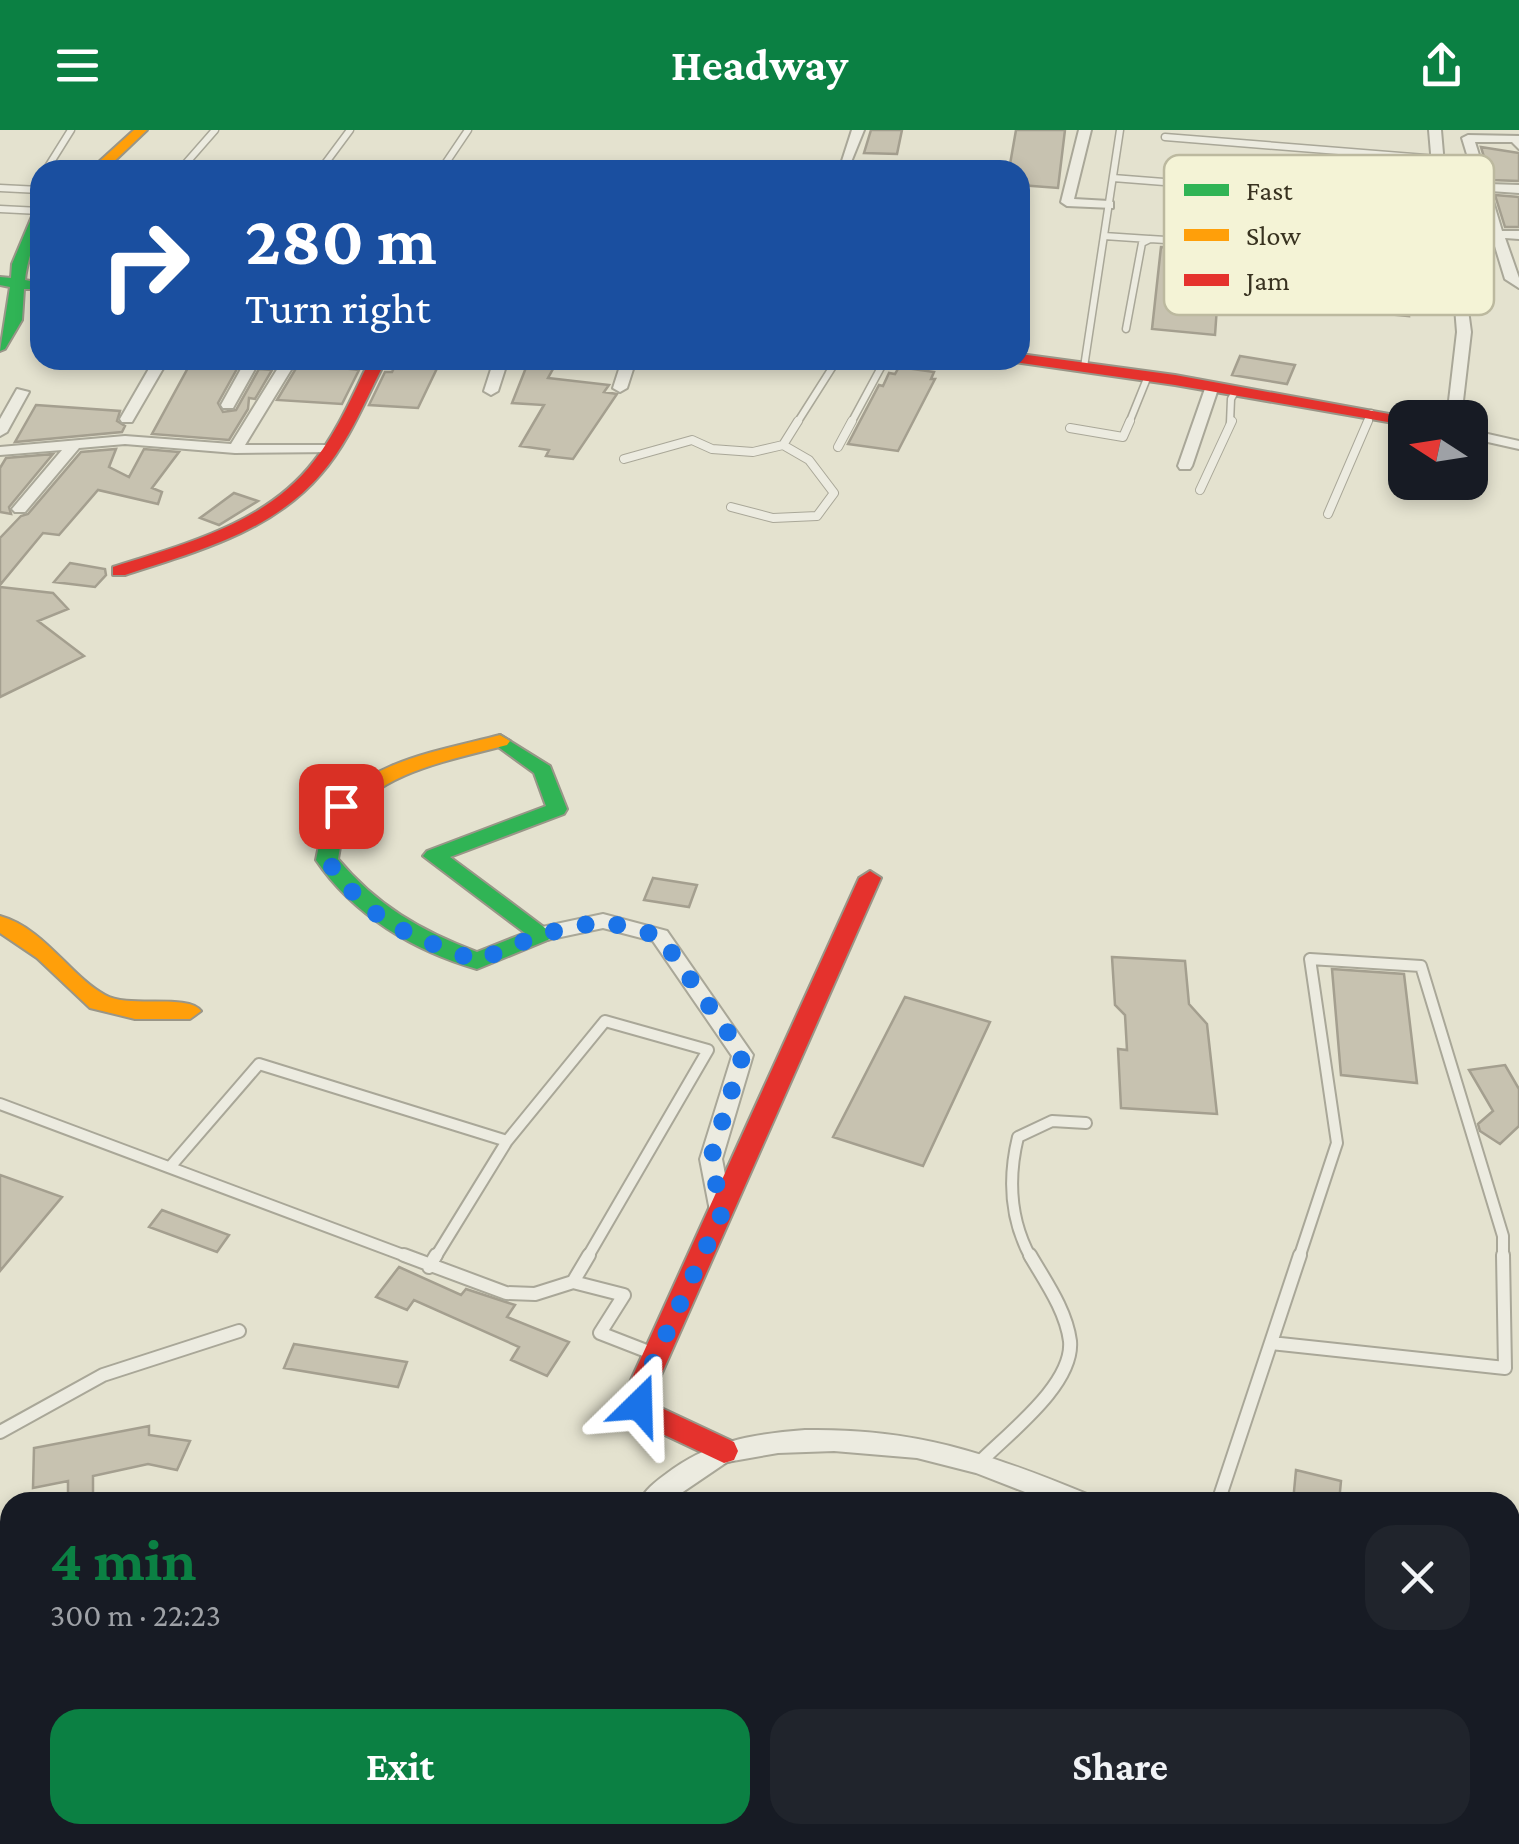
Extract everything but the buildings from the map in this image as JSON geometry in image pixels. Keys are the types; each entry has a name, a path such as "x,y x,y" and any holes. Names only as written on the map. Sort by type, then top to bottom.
{"main road":[{"path":"91,160 124,130"},
{"path":"108,160 141,130"},
{"path":"0,346 15,320 30,231"},
{"path":"0,360 30,333"},
{"path":"1030,360 1388,416"},
{"path":"119,571 260,516 304,483 330,449 373,370"},
{"path":"500,740 542,770 557,809 434,856 542,934 477,961 397,930 354,898 327,860 330,830 341,806 383,780 500,740"},
{"path":"724,1451 645,1414 639,1405 640,1391 659,1356 870,878"},
{"path":"3,931 36,946 69,974 86,996 105,1006 142,1012 190,1010"}],"street":[{"path":"846,160 858,130"},
{"path":"1085,130 1069,192 1110,200"},
{"path":"1435,130 1438,155"},
{"path":"1473,155 1468,138 1516,139 1519,146"},
{"path":"1494,188 1519,189"},
{"path":"1494,221 1511,279 1519,284"},
{"path":"1498,234 1519,235"},
{"path":"1456,400 1464,332 1461,315"},
{"path":"128,419 155,370"},
{"path":"228,405 247,370"},
{"path":"235,448 284,370"},
{"path":"491,390 498,370"},
{"path":"620,388 626,370"},
{"path":"1185,466 1224,388"},
{"path":"0,432 22,392"},
{"path":"1488,438 1519,445"},
{"path":"0,451 125,440 235,448 330,449"},
{"path":"20,509 74,445"},
{"path":"542,934 602,921 660,936 743,1054 711,1158 722,1213"},
{"path":"661,1492 724,1451 798,1443 867,1442 940,1452 1051,1492"}],"lane":[{"path":"52,160 71,130"},
{"path":"189,160 215,130"},
{"path":"328,160 350,130"},
{"path":"448,160 468,130"},
{"path":"1084,367 1120,130"},
{"path":"1165,137 1399,155"},
{"path":"1112,178 1164,182"},
{"path":"0,188 30,190"},
{"path":"0,209 30,211"},
{"path":"1104,236 1164,240"},
{"path":"1126,329 1136,258 1142,242 1150,239"},
{"path":"624,459 692,440 712,449 754,452 782,445 831,370"},
{"path":"838,447 880,370"},
{"path":"1070,428 1123,437 1148,376"},
{"path":"1200,490 1232,420 1231,399 1224,388"},
{"path":"1328,514 1371,413"},
{"path":"730,507 759,517 796,520 818,516 834,493 809,460 782,445"},
{"path":"1221,1492 1271,1343 1338,1143 1310,959 1420,966 1504,1236 1505,1368 1271,1343"},
{"path":"430,1267 508,1141 606,1021 708,1050 573,1282"},
{"path":"170,1167 259,1064 508,1141"},
{"path":"0,1104 506,1293 535,1294 573,1282 624,1296 600,1333 659,1356"},
{"path":"977,1464 1057,1380 1068,1358 1069,1338 1020,1236 1015,1211 1018,1137 1052,1121 1086,1123"},
{"path":"0,1432 103,1376 240,1331"}],"traffic: fast":[{"path":"0,346 15,320 19,264 30,238"},
{"path":"0,281 30,285"},
{"path":"335,817 327,860 376,910 412,933 477,961 542,934 434,856 557,809 543,770 500,741"}],"traffic: slow":[{"path":"108,160 141,130"},
{"path":"335,817 365,787 386,776 500,741"},
{"path":"0,923 45,953 98,1002 135,1011 190,1011"}],"traffic: jam":[{"path":"1030,360 1175,380 1388,417"},
{"path":"119,571 226,533 276,507 298,490 335,443 373,370"},
{"path":"724,1451 645,1413 639,1405 640,1391 870,878"}],"route":[{"path":"341,806 330,830 327,860 354,898 397,930 477,961 542,934 602,921 660,936 743,1054 711,1158 722,1213 640,1391 639,1405"}]}
